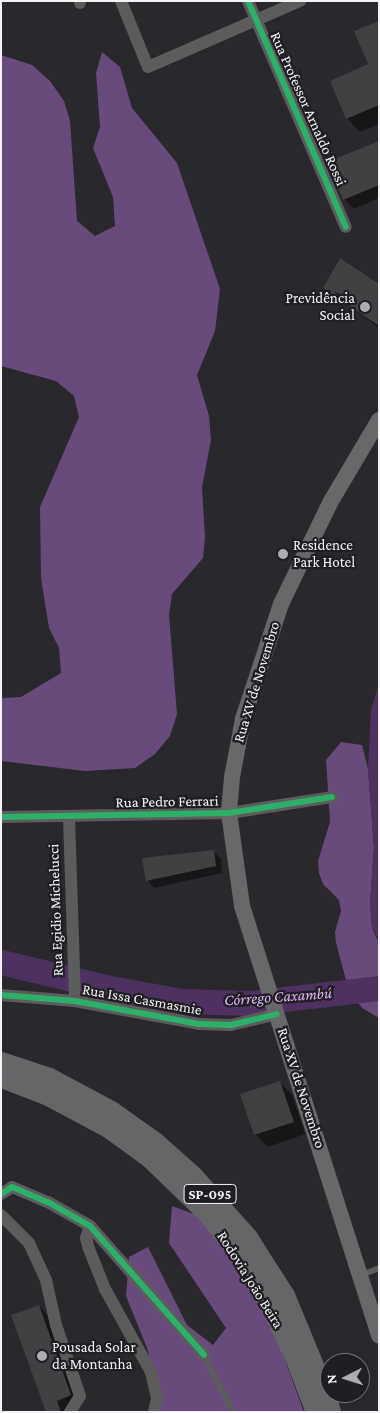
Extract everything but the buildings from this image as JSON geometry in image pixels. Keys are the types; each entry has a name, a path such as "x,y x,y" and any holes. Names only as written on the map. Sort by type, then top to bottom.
{"main road":[{"name":"Rua XV de Novembro","path":"379,420 330,503 281,604 243,719 232,777 229,813 230,836 242,906 379,1336"},
{"name":"SP-095","path":"1,1061 49,1077 112,1110 156,1142 193,1175 248,1237 285,1295 326,1394 331,1412"},
{"name":"Rodovia João Beira","path":"1,1078 48,1096 108,1128 149,1158 207,1214 233,1247 269,1305 294,1357 315,1412"}],"street":[{"path":"121,1 148,67 300,1"},
{"name":"Rua Professor Arnaldo Rossi","path":"248,1 346,227"},
{"name":"Rua Pedro Ferrari","path":"1,817 69,818 229,813 332,797"},
{"name":"Rua Egidio Michelucci","path":"69,818 75,996"},
{"name":"Rua Issa Casmasmie","path":"1,995 75,996 199,1024 231,1025 276,1012"},
{"path":"1,1194 12,1187 48,1202 90,1226 204,1355"},
{"path":"1,1215 29,1243 46,1280 56,1325 80,1396 70,1412"},
{"path":"90,1226 86,1238 105,1289 151,1372 157,1399 154,1412"}],"lane":[{"path":"360,1274 379,1268"},
{"path":"204,1355 233,1412"}],"shaded area":[{"path":"102,52 120,67 132,108 177,163 220,289 215,331 197,375 209,416 211,440 202,487 205,537 203,558 172,594 169,615 177,714 170,736 155,754 135,768 85,771 1,761 1,698 21,697 61,673 59,648 49,628 41,578 40,507 79,417 74,396 56,381 1,366 1,55 32,65 50,81 64,101 70,121 77,221 95,236 115,226 113,197 93,148 100,127 96,73"},
{"path":"379,684 379,939 372,928 370,903 374,848 368,769 371,709"},
{"path":"341,742 362,745 368,769 374,848 370,903 372,928 379,943 379,1018 362,1008 349,991 336,943 335,932 341,911 339,900 323,884 319,873 318,861 330,822 326,760"},
{"path":"172,1206 218,1223 263,1300 304,1412 156,1412 159,1399 147,1348 126,1296 129,1257 148,1247 187,1325 213,1345 226,1328 169,1243"}],"waterway":[{"name":"Córrego Caxambú","path":"1,962 105,987 181,1001 251,1003 379,988"}],"cycle path":[{"path":"248,1 346,227"},
{"path":"1,817 229,813 332,797"},
{"path":"1,995 75,1001 199,1024 231,1025 277,1014"},
{"path":"1,1194 12,1187 48,1202 90,1226 204,1355"}],"place":[{"name":"Previdência Social","path":"365,307"},
{"name":"Residence Park Hotel","path":"283,554"},
{"name":"Pousada Solar da Montanha","path":"42,1356"}]}
